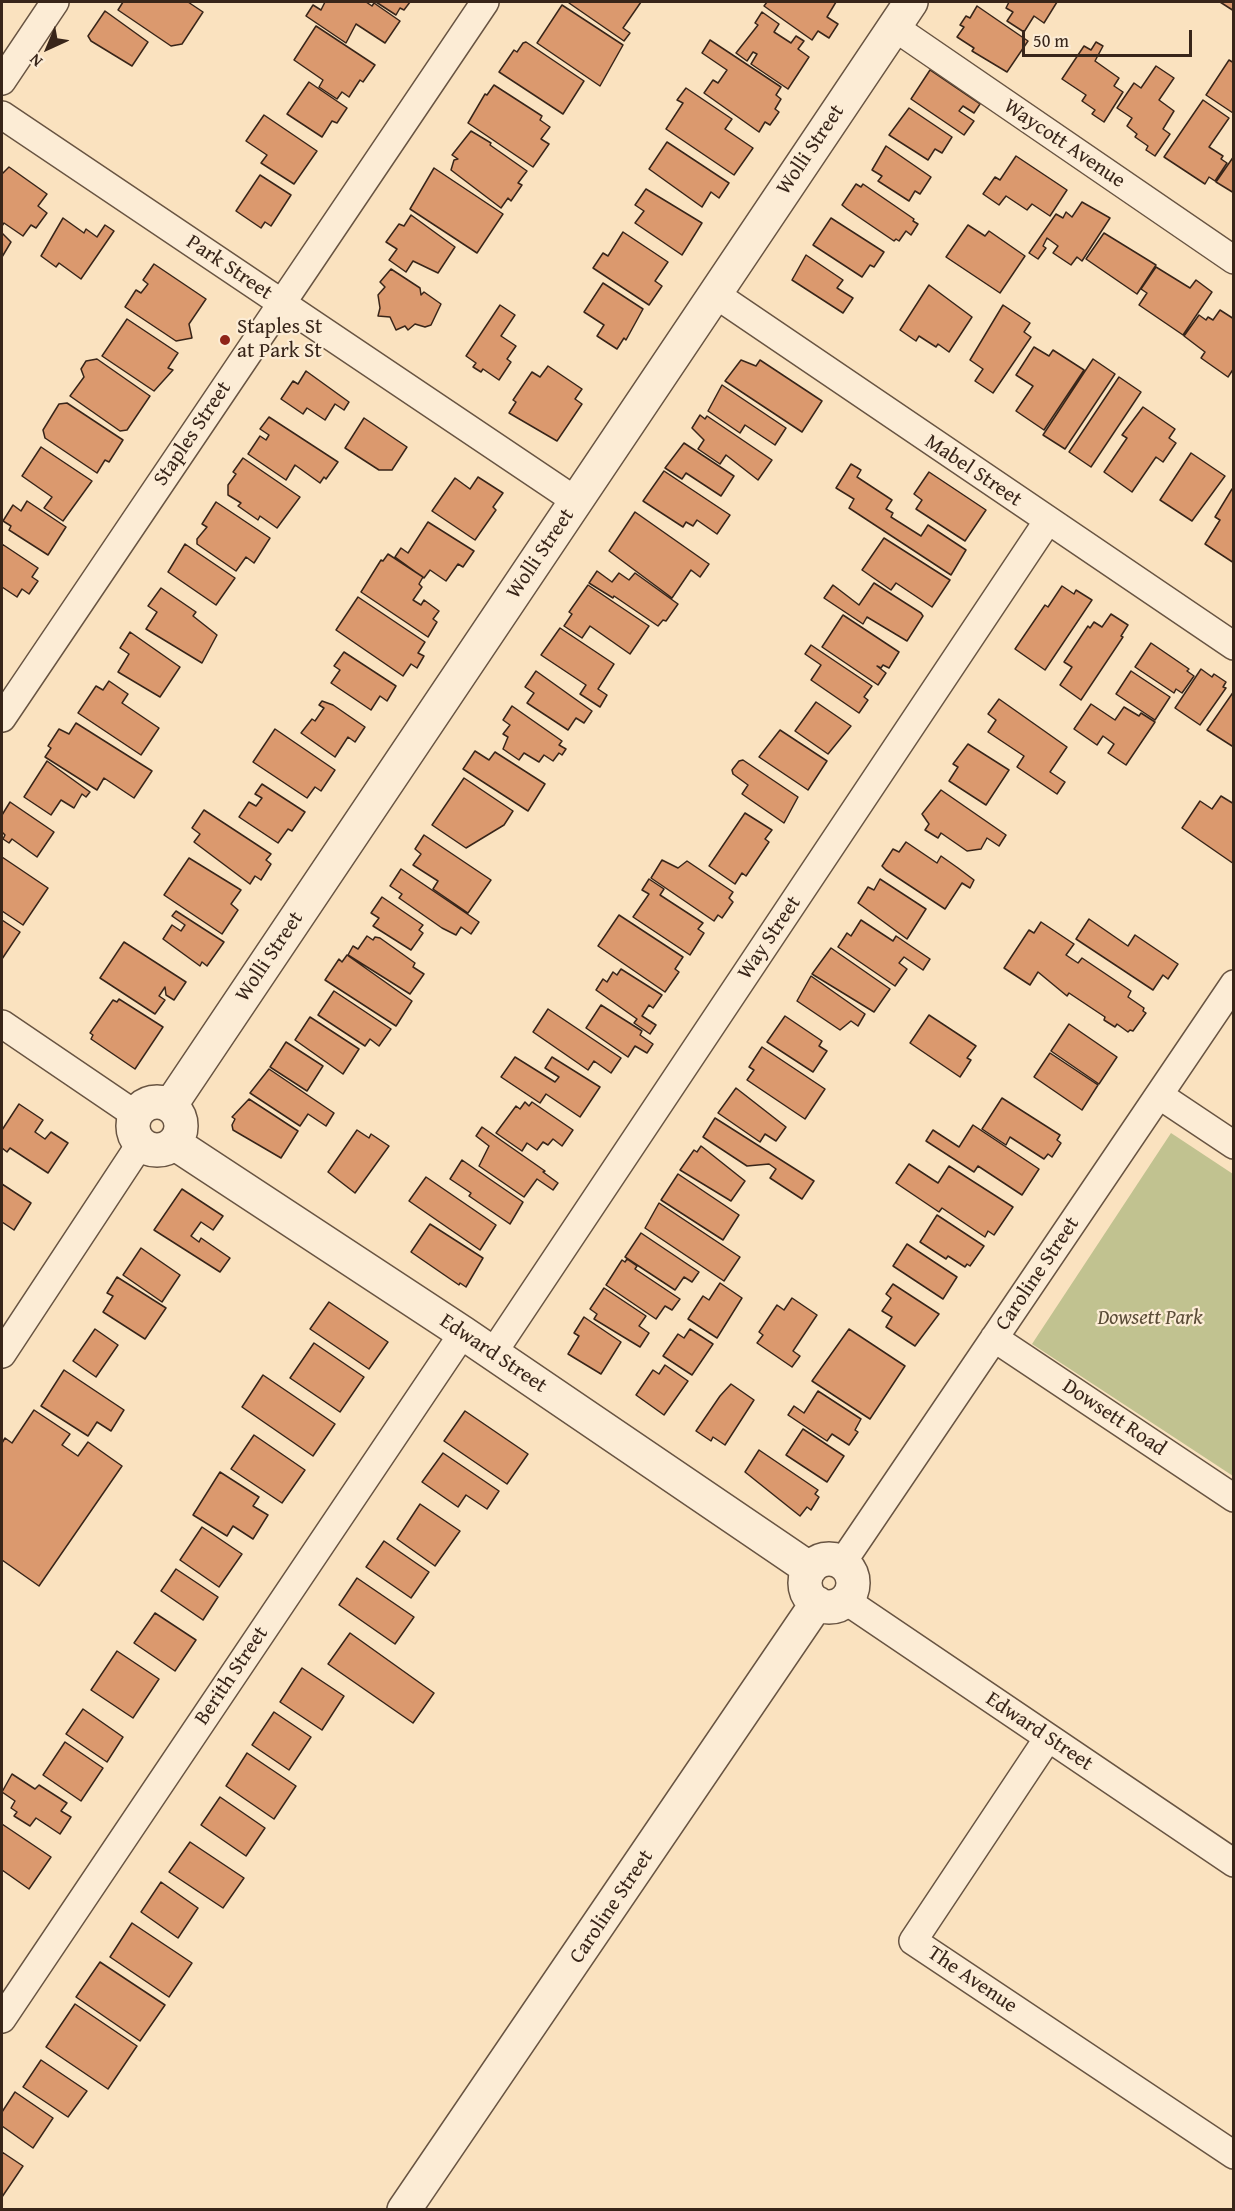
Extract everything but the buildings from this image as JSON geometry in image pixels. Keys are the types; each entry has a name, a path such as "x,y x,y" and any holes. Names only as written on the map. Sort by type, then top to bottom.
{"street":[{"path":"2,81 55,2"},
{"name":"Staples Street","path":"2,718 485,2"},
{"name":"Waycott Avenue","path":"902,14 1233,260"},
{"name":"Wolli Street","path":"170,1106 902,14"},
{"name":"Park Street","path":"2,115 576,501"},
{"name":"Mabel Street","path":"715,294 1047,522 1233,646"},
{"name":"Way Street","path":"493,1353 1047,522"},
{"name":"Caroline Street","path":"842,1563 1233,984"},
{"path":"2,1024 138,1129 154,1150 174,1143 179,1137 181,1123 170,1106 155,1102 147,1104 138,1129 2,1354"},
{"path":"1159,1095 1233,1145"},
{"name":"Edward Street","path":"174,1143 493,1353 810,1569"},
{"name":"Berith Street","path":"2,2019 463,1333"},
{"name":"Dowsett Road","path":"994,1338 1233,1498"},
{"path":"825,1559 842,1563 851,1574 849,1595 831,1602 811,1598 805,1583 810,1569 825,1559"},
{"name":"Edward Street","path":"831,1602 1048,1738 1233,1863"},
{"name":"Caroline Street","path":"404,2210 831,1602"},
{"name":"The Avenue","path":"1048,1738 913,1941 1233,2155"}],"green space":[{"name":"Dowsett Park","path":"1171,1133 1233,1174 1233,1476 1032,1344"}],"place":[{"name":"Staples St at Park St","path":"225,340"}]}
